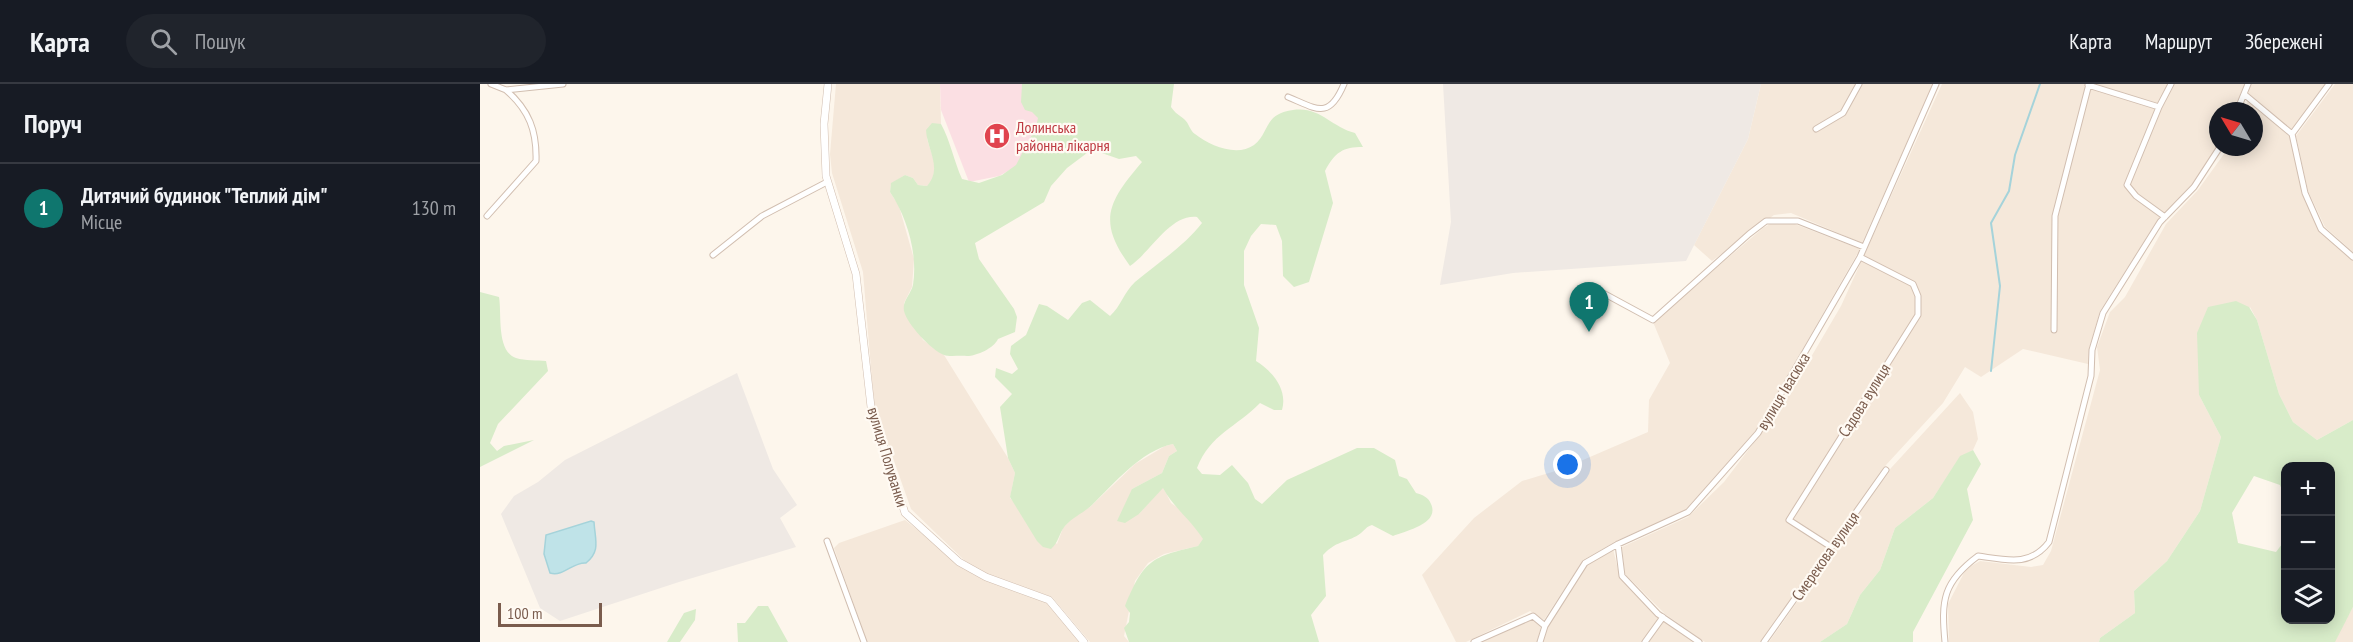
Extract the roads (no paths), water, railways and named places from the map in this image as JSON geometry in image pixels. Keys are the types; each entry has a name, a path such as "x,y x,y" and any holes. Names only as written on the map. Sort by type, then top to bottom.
{"street":[{"path":"491,84 506,90 563,84"},
{"name":"вулиця Полуванки","path":"828,84 824,124 827,182 856,274 871,407 905,513 959,562 986,577 1049,600 1084,642"},
{"path":"1288,97 1317,109 1326,109 1332,106 1344,84"},
{"path":"1816,129 1843,112 1859,84"},
{"name":"вулиця Івасюка","path":"1540,642 1545,626 1585,563 1618,544 1688,512 1758,433 1860,257 1936,84"},
{"path":"2054,330 2055,216 2088,84 2159,107"},
{"path":"2165,217 2136,196 2127,185 2159,107 2171,84"},
{"path":"2241,102 2248,84"},
{"path":"2292,134 2330,84"},
{"path":"487,216 536,162 536,134 529,115 506,90"},
{"path":"2244,94 2292,134 2305,193 2321,229 2353,256"},
{"path":"1945,642 1942,618 1945,595 1958,571 1978,556 2026,560 2039,555 2049,542 2091,376 2092,350 2103,312 2165,217 2194,187 2214,156"},
{"path":"712,255 762,216 827,182"},
{"path":"1592,287 1653,320 1766,221 1798,221 1863,247"},
{"name":"Садова вулиця","path":"1831,548 1789,520 1918,315 1918,296 1913,284 1860,257"},
{"name":"Смерекова вулиця","path":"1764,642 1886,470"},
{"path":"827,541 864,642"},
{"path":"1618,544 1622,576 1663,617 1699,642"},
{"path":"1474,642 1533,616 1545,626"},
{"path":"1645,642 1663,617"}],"water":[{"path":"594,522 596,545 591,559 560,573 550,573 544,554 546,535"}],"waterway":[{"path":"1991,371 2000,286 1991,223 2009,191 2015,155 2040,84"}],"place":[{"name":"Долинська районна лікарня","path":"997,136"},
{"name":"Дитячий будинок \"Теплий дім\"","path":"1589,332"}]}
